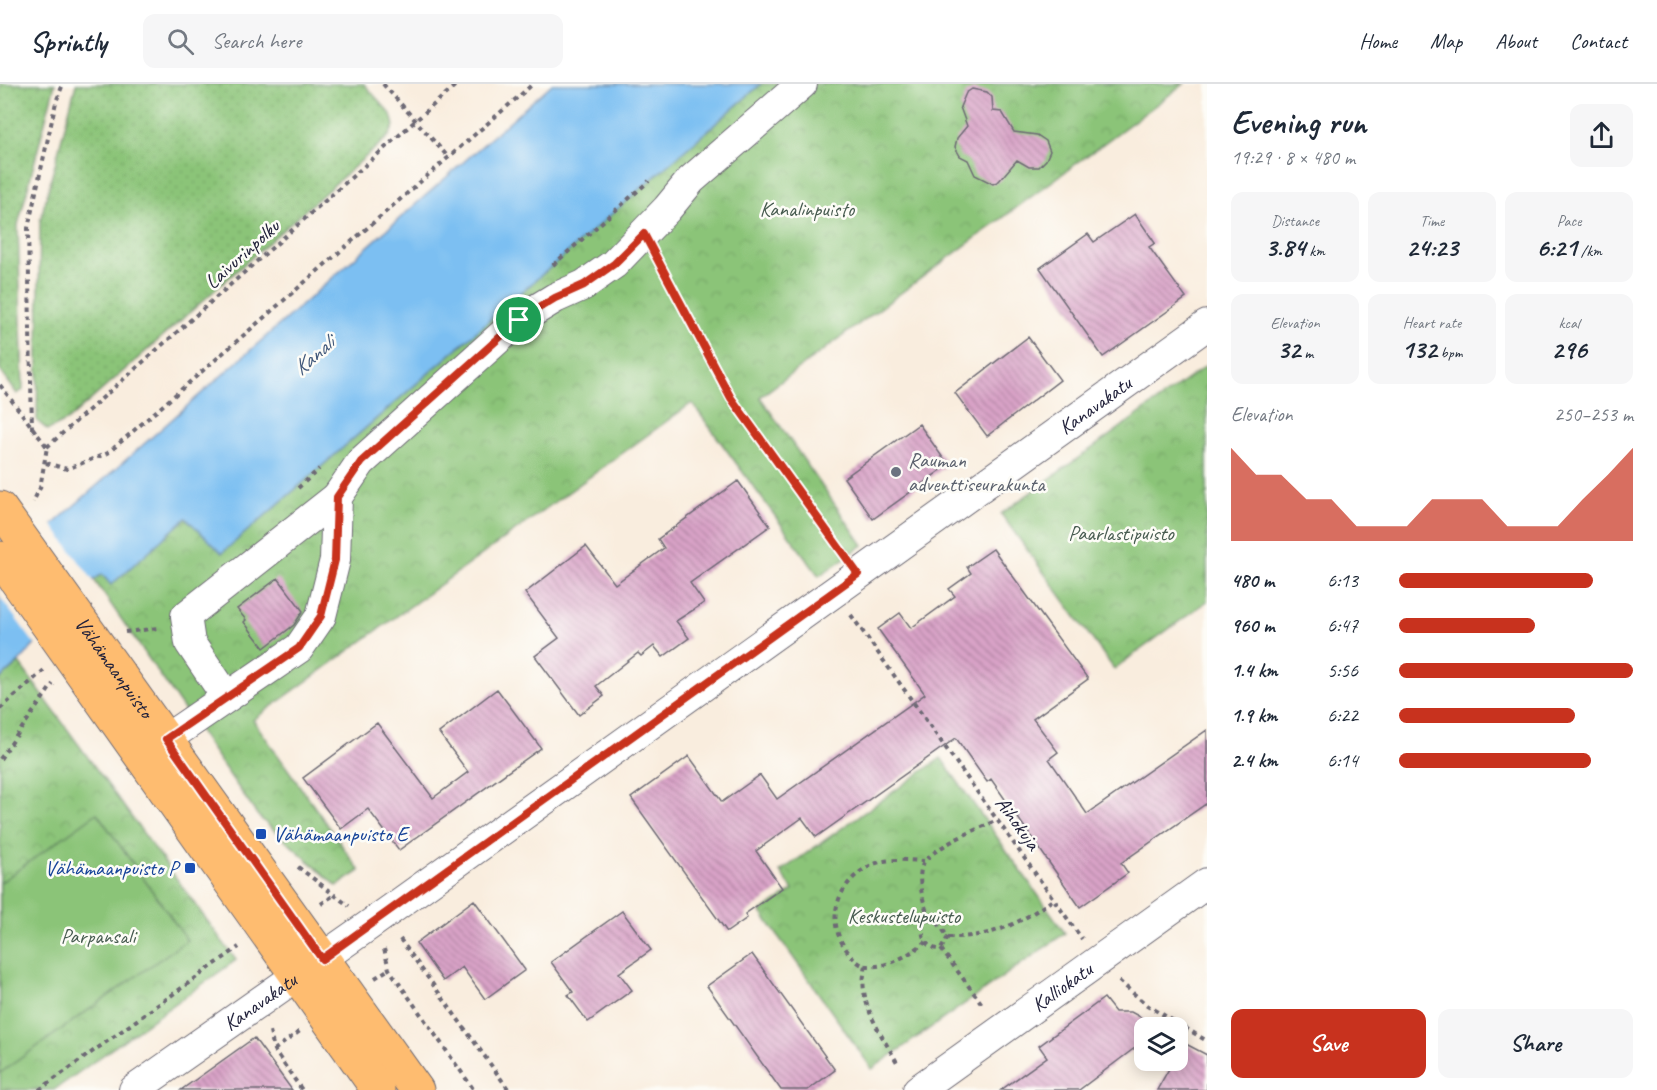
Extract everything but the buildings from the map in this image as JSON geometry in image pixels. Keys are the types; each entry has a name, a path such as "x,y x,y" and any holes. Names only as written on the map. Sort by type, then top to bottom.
{"main road":[{"name":"Vähämaanpuisto","path":"8,531 62,640 309,967 417,1090"},
{"name":"Vähämaanpuisto","path":"62,640 166,739 309,967 378,1090"}],"street":[{"path":"226,696 189,643 186,616 337,497 361,462 519,320 555,298 584,285 614,264 644,234 691,180 802,84"},
{"name":"Kanavakatu","path":"135,1090 1207,325"},
{"path":"166,739 299,648 321,616 335,560 337,497"},
{"name":"Kalliokatu","path":"918,1090 1207,883"}],"path":[{"path":"32,429 28,228 56,102 63,84"},
{"path":"383,84 448,158"},
{"name":"Laivurinpolku","path":"47,447 457,84"},
{"path":"46,463 67,469 108,453 533,84"},
{"path":"644,234 731,398 858,574"},
{"path":"0,385 47,447 40,489 32,505 8,531"},
{"name":"Aihokuja","path":"834,592 1100,960 1119,981 1147,1005 1207,1041"},
{"path":"119,633 157,629 186,616"},
{"path":"0,708 62,640"},
{"path":"0,759 57,679"},
{"path":"948,937 938,923 929,919 921,893 921,869 924,861 935,852 997,820"},
{"path":"924,861 900,859 874,864 842,891 834,908 836,929 845,949 858,963 866,966 896,961 926,942"},
{"path":"948,937 969,938 995,933 1022,921 1054,899"},
{"path":"929,919 923,924 922,930 926,942 935,949 941,949"},
{"path":"398,936 509,1090"},
{"path":"941,949 948,937"},
{"path":"39,1090 244,943"},
{"path":"941,949 982,1004"},
{"path":"866,966 862,985 867,1003 898,1064"},
{"path":"389,969 474,1090"}],"green space":[{"path":"0,84 55,84 18,225 23,390 17,394 0,370"},
{"path":"76,84 364,84 391,114 394,126 389,136 68,420 48,430 37,421 40,221"},
{"name":"Kanalinpuisto","path":"761,84 1184,84 760,397 863,545 819,576 692,403 253,720 360,871 337,886 258,816 94,580 102,574 111,585 187,517 222,553"},
{"name":"Paarlastipuisto","path":"1207,365 1207,601 1114,669 1001,514"},
{"name":"Parpansali","path":"19,663 236,960 54,1090 0,1090 0,679"},
{"name":"Keskustelupuisto","path":"941,758 1065,933 872,1069 761,912 793,890 780,872"},
{"path":"97,813 187,940 0,1073 0,883"}],"water":[{"name":"Kanali","path":"552,84 761,84 222,553 186,518 111,585 102,574 94,580 19,662 0,679 0,571"}],"pier":[{"path":"50,522 95,583 37,647 0,597 0,567"}],"place":[{"name":"Rauman adventtiseurakunta","path":"896,472"},
{"name":"Vähämaanpuisto E","path":"261,834"},
{"name":"Vähämaanpuisto P","path":"190,868"}],"route":[{"path":"644,234 731,398 858,574 322,959 166,739 299,648 321,616 331,586 337,532 337,497 361,462 519,320 555,298 584,285 614,264 644,234"}]}
